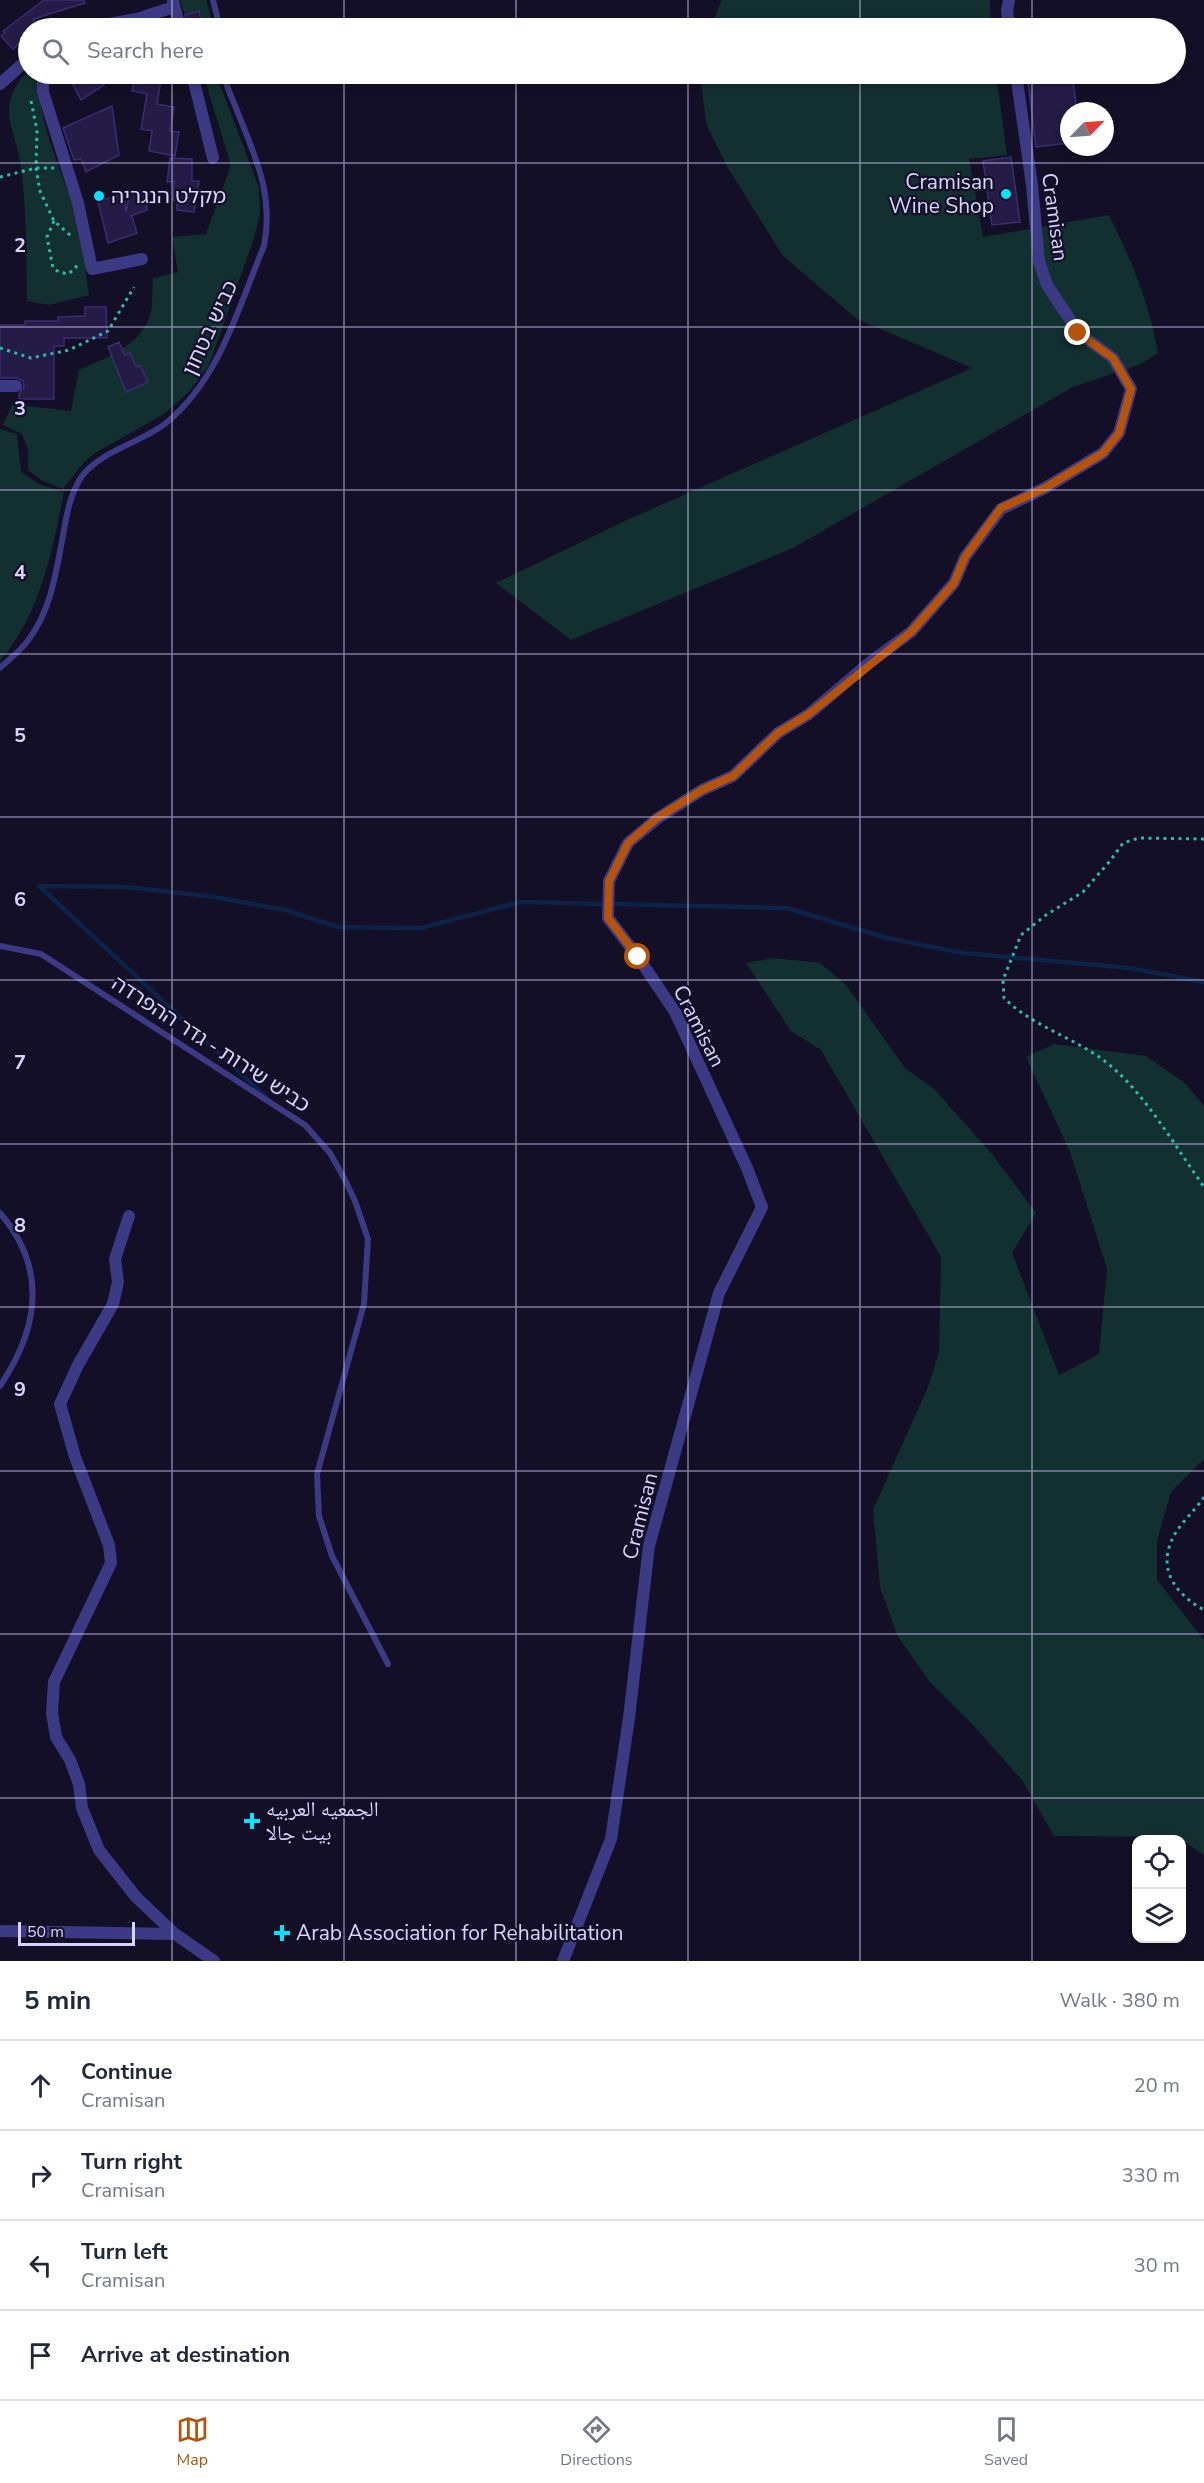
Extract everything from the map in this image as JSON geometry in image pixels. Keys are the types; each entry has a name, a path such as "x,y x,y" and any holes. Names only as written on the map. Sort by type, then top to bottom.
{"street":[{"path":"1008,18 1009,0"},
{"path":"139,18 173,3 177,18"},
{"path":"0,84 18,67"},
{"path":"43,84 43,92 78,203 92,269 142,259"},
{"path":"194,84 213,158"},
{"name":"Cramisan","path":"563,1961 610,1839 629,1718 649,1546 719,1293 762,1207 747,1168 675,1012 608,918 609,881 628,843 657,818 702,790 733,776 778,733 809,714 911,632 954,583 965,557 1001,508 1054,483 1103,453 1119,433 1131,389 1113,358 1078,333 1047,285 1039,261 1017,84"},
{"path":"0,386 15,386"},
{"path":"129,1216 115,1259 118,1282 113,1304 78,1365 60,1404 75,1457 109,1545 111,1563 54,1682 52,1713 56,1737 70,1760 79,1784 82,1808 99,1850 136,1897 176,1934 214,1961"},
{"path":"0,1931 176,1934"}],"lane":[{"path":"213,0 218,18"},
{"name":"כביש בטחון","path":"0,668 29,640 38,624 51,590 73,493 83,476 96,463 139,441 165,424 200,388 213,368 264,246 268,228 268,203 263,181 228,84"},
{"name":"כביש שירות - גדר ההפרדה","path":"0,946 41,954 305,1125 330,1153 344,1178 355,1201 368,1239 368,1265 364,1304 317,1474 319,1516 332,1556 388,1664"},
{"path":"0,1213 9,1223 25,1252 34,1288 32,1318 16,1362 0,1386"}],"path":[{"path":"40,84 33,93 30,104 37,130 36,168 40,191 54,220 73,238"},
{"path":"0,177 36,168 46,170 65,166"},
{"path":"54,220 47,237 53,268 68,274 75,269 78,261"},
{"path":"0,348 32,358 69,350 108,331 134,287"},
{"path":"1204,839 1139,838 1123,843 1083,892 1046,915 1021,935 1003,980 1004,998 1018,1013 1046,1026 1111,1066 1138,1094 1204,1187"},
{"path":"1204,1497 1171,1542 1166,1566 1179,1593 1204,1610"}],"green space":[{"path":"180,0 206,0 211,18 186,18"},
{"path":"722,0 990,0 991,18 714,18"},
{"path":"18,83 41,84 41,105 45,125 78,222 89,295 49,305 27,301 24,197 19,155 9,115 13,93"},
{"path":"206,84 220,84 259,188 260,215 209,365 189,392 164,414 95,453 85,461 63,489 41,480 28,470 28,449 22,434 3,425 12,404 71,411 79,370 112,355 132,342 140,334 151,312 153,278 178,272 172,237 206,234 231,165"},
{"path":"701,84 997,84 1007,155 969,159 983,237 1109,215 1139,282 1150,316 1158,353 1141,364 1073,387 793,548 571,640 496,583 629,519 972,368 857,319 783,256 726,165 706,123"},
{"path":"0,429 17,434 21,472 39,484 64,492 43,581 26,623 0,661"},
{"path":"773,958 820,963 846,985 905,1068 934,1089 992,1154 1036,1213 1012,1253 1059,1375 1099,1354 1107,1269 1070,1152 1026,1057 1054,1044 1146,1056 1185,1083 1204,1106 1204,1459 1171,1492 1157,1541 1157,1580 1204,1640 1204,1855 1186,1843 1186,1835 1054,1836 1022,1780 972,1724 929,1681 897,1635 880,1587 873,1510 928,1387 939,1353 941,1257 821,1050 791,1031 746,963"}],"building":[{"path":"44,0 84,0 85,3 36,18 20,18"},
{"path":"199,11 201,18 186,18 185,15"},
{"path":"18,20 18,45 13,49 1,36 5,33 3,31"},
{"path":"73,84 103,84 104,85 81,100"},
{"path":"133,84 160,84 157,104 174,107 170,131 179,132 175,156 149,151 152,131 141,129 147,94 132,91"},
{"path":"1028,84 1073,84 1076,102 1060,102 1060,144 1036,147"},
{"path":"112,106 119,155 86,172 81,159 74,160 63,128"},
{"path":"1011,157 1020,222 992,225 983,161"},
{"path":"170,158 192,159 192,181 199,181 194,212 177,210 177,201 173,200 174,181 167,182"},
{"path":"142,190 147,210 130,216 132,216 137,233 108,243 98,201 124,194 126,212 130,193"},
{"path":"85,307 106,307 107,338 64,338 64,346 54,346 54,399 19,399 19,394 24,387 23,381 17,378 0,378 0,325 25,325 25,321 58,321 58,317 85,316"},
{"path":"119,342 125,355 130,353 136,367 140,365 148,382 126,392 108,347"}],"waterway":[{"path":"266,1097 39,886 127,887 215,897 285,910 338,927 421,928 520,902 787,908 887,938 963,953 1130,968 1204,982"}],"place":[{"name":"Cramisan Wine Shop","path":"1006,194"},
{"name":"מקלט הנגריה","path":"99,196"},
{"name":"الجمعيه العربيه بيت جالا","path":"252,1821"},
{"name":"Arab Association for Rehabilitation","path":"282,1933"}],"route":[{"path":"638,957 608,918 609,881 628,843 657,818 702,790 733,776 778,733 809,714 869,663 911,632 954,583 965,557 1001,508 1072,473 1103,453 1119,433 1131,389 1113,358 1078,333"}]}
